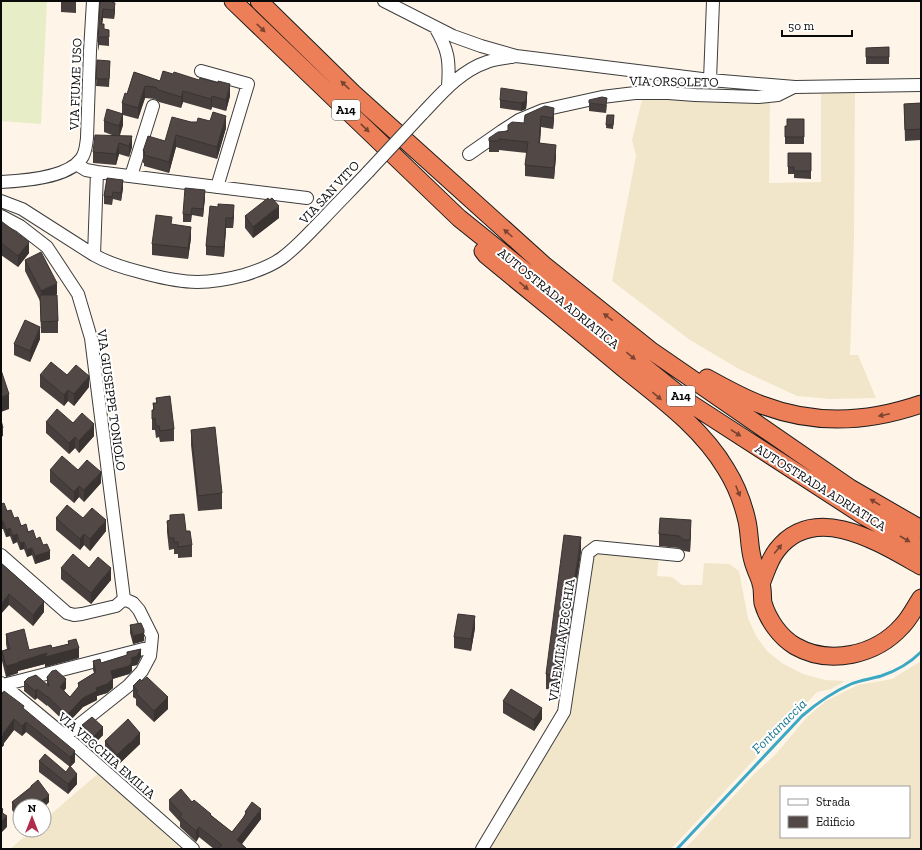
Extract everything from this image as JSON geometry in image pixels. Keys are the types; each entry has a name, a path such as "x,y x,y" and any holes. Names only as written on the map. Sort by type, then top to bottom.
{"highway":[{"name":"AUTOSTRADA ADRIATICA","path":"233,1 459,218 688,402 864,516 921,548"},
{"name":"AUTOSTRADA ADRIATICA","path":"258,1 353,93 545,266 650,350 850,488 921,529"},
{"path":"459,218 486,255 677,412 708,444 726,468 739,494 747,521 753,562 761,584 764,604 768,615 776,628 794,645 811,652 827,656 859,653 878,645 895,633 903,625 921,598"},
{"path":"650,350 745,398 772,409 800,416 856,419 878,417 899,412 921,404"},
{"path":"761,584 771,560 782,545 787,540 799,533 817,528 838,528 861,535 921,566"}],"street":[{"name":"VIA FIUME USO","path":"76,164 82,159 86,149 93,1"},
{"path":"384,1 435,27 447,51 450,67 448,86"},
{"path":"710,80 713,1"},
{"name":"VIA ORSOLETO","path":"435,27 474,44 516,56 710,80 795,87 921,85"},
{"name":"VIA ORSOLETO","path":"448,86 467,71 488,62 516,56"},
{"path":"201,71 248,84 217,187"},
{"name":"VIA SAN VITO","path":"1,201 22,210 94,255 121,267 178,281 202,283 223,280 259,271 281,259 297,246 448,86"},
{"name":"VIA ORSOLETO","path":"469,154 519,120 543,110 602,97 635,93 668,92 694,95 758,97 778,95 795,87"},
{"path":"131,176 153,106"},
{"path":"1,182 24,181 56,174 68,170 76,164 86,170 97,172 307,198"},
{"path":"94,255 97,172"},
{"name":"VIA GIUSEPPE TONIOLO","path":"1,216 20,226 47,247 78,294 91,338 124,599"},
{"name":"VIA EMILIA VECCHIA","path":"482,849 564,712 588,553 596,547 678,554"},
{"path":"1,555 67,613 74,615 82,614 116,606 124,599 133,603 152,636 150,656 142,671 128,686 65,736"},
{"path":"2,684 151,647"},
{"name":"VIA VECCHIA EMILIA","path":"2,684 65,736 193,849"}],"shaded area":[{"path":"855,92 854,238 850,355 858,355 876,398 830,399 797,396 739,369 690,340 612,281 636,156 632,140 643,96 770,99 769,183 821,182 821,94"},
{"path":"601,549 659,554 657,576 672,577 682,585 702,585 704,563 729,564 739,571 748,618 756,636 767,651 782,663 803,674 825,680 845,681 831,689 817,692 671,849 486,849 559,729 591,556"},
{"path":"921,661 921,849 685,849 753,775 775,755 807,717 826,701 858,685 892,679"},
{"path":"99,773 181,849 10,849 23,838 52,838 52,813"}],"green space":[{"path":"1,1 47,1 41,124 1,121"}],"building":[{"path":"100,1 112,1 115,3 114,10 103,9 101,24 104,24 104,29 109,30 109,37 99,37 98,42"},
{"path":"889,47 889,57 866,57 866,48"},
{"path":"97,60 110,61 109,79 96,79"},
{"path":"163,71 173,74 174,72 199,80 200,78 218,83 218,81 230,84 226,100 212,96 211,99 183,91 181,97 159,90 155,87 145,86 138,108 122,103 125,93 127,94 134,72 160,81"},
{"path":"501,88 527,92 526,101 521,103 500,100"},
{"path":"602,97 607,98 606,105 589,103 589,100"},
{"path":"921,103 921,129 905,130 904,104"},
{"path":"545,106 554,108 553,118 541,116 539,143 556,145 554,168 525,165 528,142 499,139 499,141 489,141 489,138 498,132 508,131 508,125 512,122 524,123 525,115"},
{"path":"107,109 123,114 119,126 104,121"},
{"path":"213,112 226,116 217,147 176,135 169,162 144,155 145,152 143,151 148,136 165,141 172,117 191,122 197,122 198,118 210,121"},
{"path":"607,115 614,115 613,125 606,125"},
{"path":"787,119 804,119 804,137 785,137 785,126 787,126"},
{"path":"95,135 132,136 129,146 119,143 116,154 93,152"},
{"path":"788,153 811,153 811,171 794,171 794,167 788,167"},
{"path":"107,178 123,180 121,193 113,192 112,197 104,196"},
{"path":"185,188 205,190 203,209 192,208 191,215 183,214"},
{"path":"268,198 269,200 272,198 279,206 253,227 245,216"},
{"path":"218,204 234,205 233,218 226,218 224,247 206,246 210,206 218,207"},
{"path":"156,215 172,217 171,224 191,227 188,248 152,244"},
{"path":"1,221 29,242 18,256 1,243"},
{"path":"41,252 57,283 41,291 25,260"},
{"path":"40,295 57,295 58,321 41,322"},
{"path":"25,320 40,327 30,351 14,344"},
{"path":"51,362 67,375 76,365 89,376 74,394 68,390 64,395 40,375"},
{"path":"1,370 9,394 1,397"},
{"path":"170,396 174,429 160,431 159,426 156,426 155,418 152,419 152,410 154,410 153,403 157,403 156,398"},
{"path":"57,409 73,423 82,413 94,424 79,441 75,437 69,443 46,422"},
{"path":"215,427 222,493 198,496 191,430"},
{"path":"62,456 78,470 87,460 101,472 84,490 79,486 74,492 50,470"},
{"path":"4,503 7,511 11,510 14,518 18,517 21,526 26,524 28,532 33,530 36,539 40,537 43,545 47,544 50,551 35,556 32,548 27,550 24,542 20,543 17,534 13,536 10,528 6,530 3,521 1,521 1,504"},
{"path":"67,505 83,518 92,508 106,520 90,539 84,534 80,539 56,518"},
{"path":"184,514 186,531 190,531 192,545 178,547 178,542 174,542 174,538 169,538 167,521 170,520 170,515"},
{"path":"660,518 691,520 690,540 684,540 679,536 659,534"},
{"path":"564,535 581,537 560,676 546,674"},
{"path":"73,554 89,568 98,557 111,568 91,593 61,568"},
{"path":"1,563 44,601 33,615 9,594 1,604"},
{"path":"458,614 475,616 471,639 454,637"},
{"path":"141,623 144,633 133,636 130,625"},
{"path":"24,629 29,650 51,645 52,648 69,644 68,641 76,639 79,648 45,657 47,653 6,666 2,651 10,650 6,634"},
{"path":"141,649 137,656 131,658 132,662 129,666 111,671 113,679 107,684 96,688 97,691 83,698 67,715 47,696 37,689 35,691 24,682 28,678 36,675 49,686 47,677 52,671 56,670 66,679 60,687 70,697 79,686 78,683 96,672 93,661 100,659 101,663 127,655 127,652"},
{"path":"147,677 168,697 154,711 136,693 138,691 133,686 140,679 142,681"},
{"path":"511,689 542,708 534,720 503,701"},
{"path":"4,691 24,706 23,708 75,751 70,757 26,722 22,726 14,719 1,738 1,696"},
{"path":"92,717 103,727 93,737 82,725"},
{"path":"128,719 140,733 117,755 105,741"},
{"path":"45,754 66,772 70,766 77,774 68,784 39,761"},
{"path":"38,780 49,795 45,798 17,798"},
{"path":"181,789 192,802 194,800 232,832 247,812 245,812 252,802 261,809 237,840 247,849 220,849 219,848 222,845 199,827 196,831 180,817 182,814 169,800"},
{"path":"1,812 7,816 1,822"}],"waterway":[{"name":"Fontanaccia","path":"677,849 808,711 825,698 844,687 892,672 921,652"}]}
